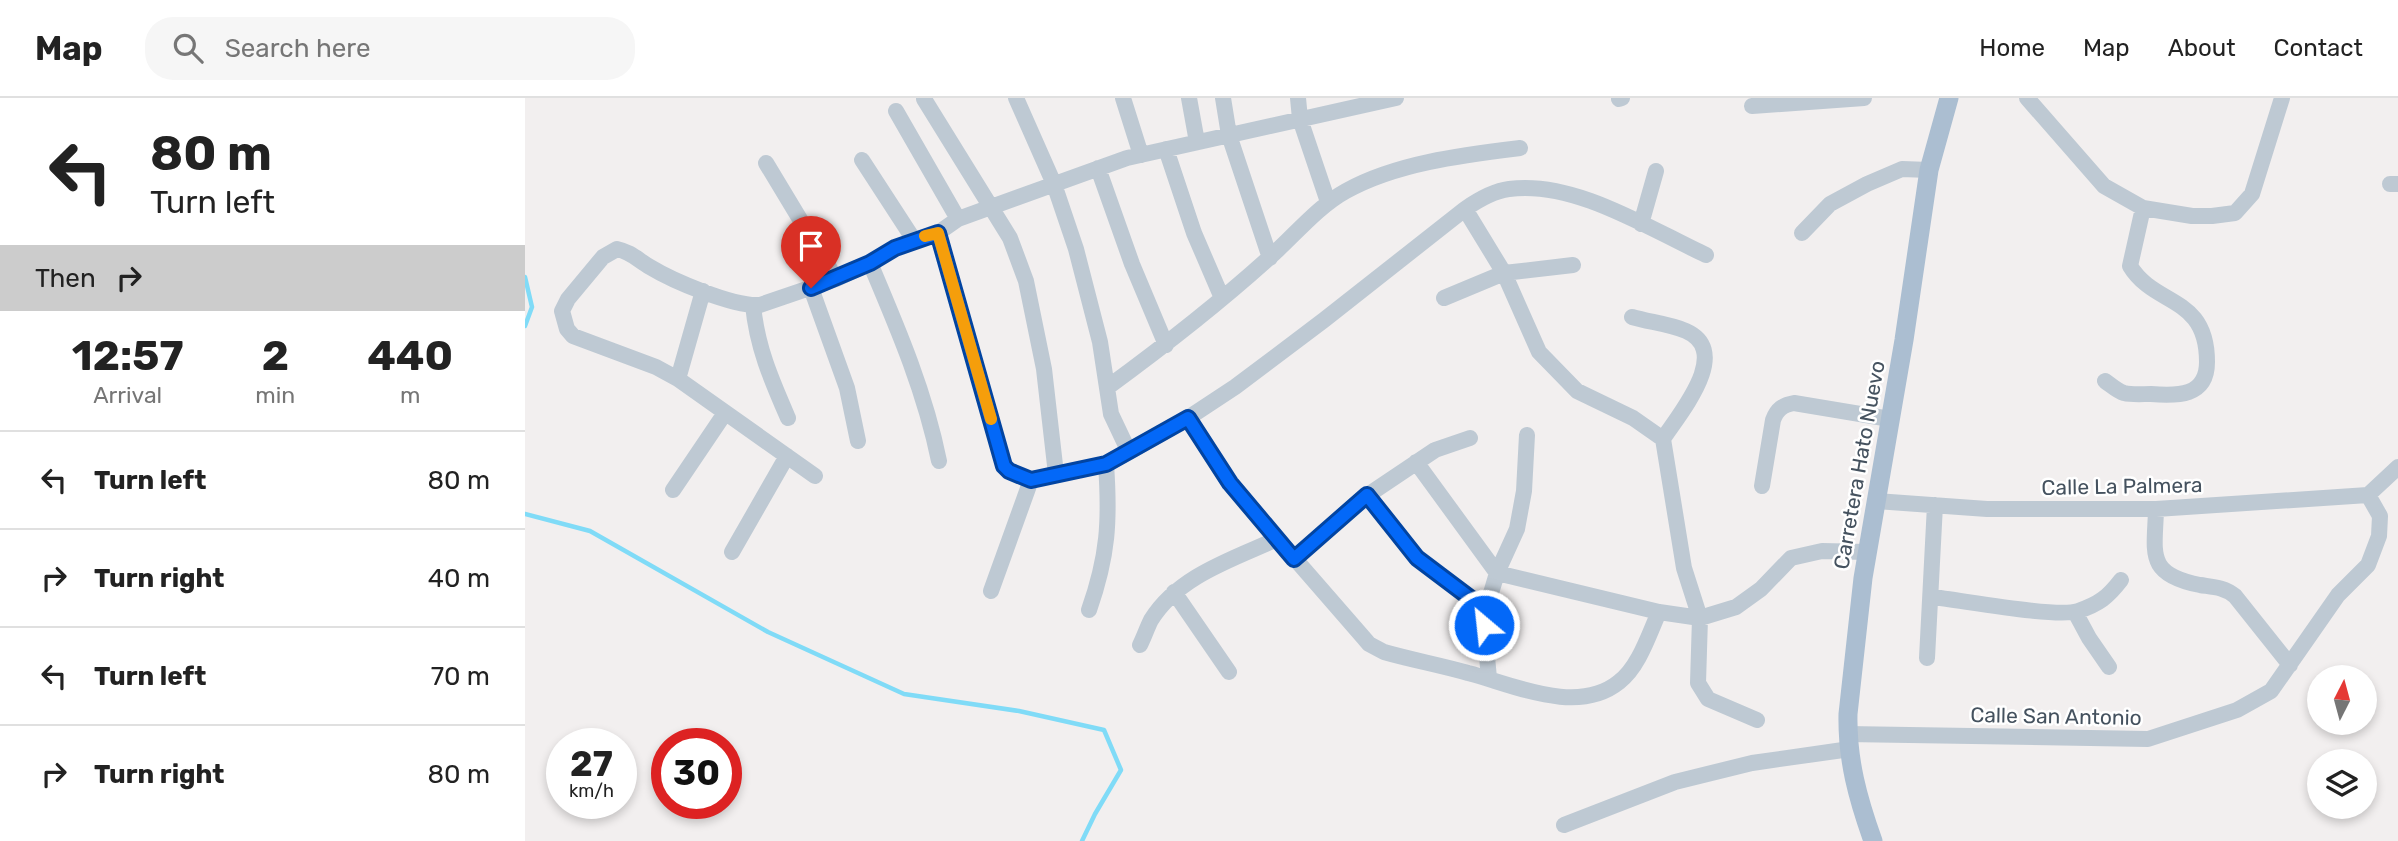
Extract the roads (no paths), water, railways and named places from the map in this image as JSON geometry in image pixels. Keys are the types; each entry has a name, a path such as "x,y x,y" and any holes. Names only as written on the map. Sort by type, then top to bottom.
{"main road":[{"name":"Carretera Hato Nuevo","path":"1873,841 1856,795 1848,714 1867,552 1929,170 1949,98"}],"street":[{"path":"1016,98 1054,184 1076,249 1100,342 1111,414 1129,452"},
{"path":"1123,98 1141,155"},
{"path":"1189,98 1197,142"},
{"path":"1223,98 1229,135 1269,258"},
{"path":"1298,98 1300,120 1328,202"},
{"path":"814,476 678,379 656,367 573,336 563,321 562,311 568,299 603,257 617,249 628,251 651,268 703,291 753,305 836,279 895,248 938,233 958,219 1098,168 1166,149 1396,98"},
{"path":"1752,106 1864,98"},
{"path":"2027,98 2105,186 2143,208 2192,216 2235,213 2252,194 2282,98"},
{"path":"924,99 1010,238 1025,281 1044,369 1056,474"},
{"path":"896,111 958,219"},
{"path":"1108,387 1222,298 1328,202 1344,191 1391,171 1472,154 1520,148"},
{"path":"1166,149 1194,233 1222,298"},
{"path":"862,160 914,240"},
{"path":"766,163 836,279"},
{"path":"1098,168 1132,264 1165,345"},
{"path":"1802,233 1831,204 1867,184 1902,169 1929,170"},
{"path":"1641,224 1656,171"},
{"path":"938,233 1004,466 1009,471 1031,480 1106,464 1188,418 1235,387 1324,320 1465,209 1481,199 1507,189 1544,188 1581,197 1706,255"},
{"path":"2105,381 2122,393 2171,395 2191,392 2206,377 2207,361 2200,326 2194,318 2135,276 2130,266 2143,208"},
{"path":"1465,209 1504,273 1539,352 1577,390 1633,418 1663,439"},
{"path":"870,263 911,359 930,416 939,461"},
{"path":"1444,298 1504,273 1573,265"},
{"path":"811,288 847,388 858,441"},
{"path":"678,379 703,291"},
{"path":"753,305 755,329 764,363 788,418"},
{"path":"1632,317 1686,331 1697,339 1704,351 1706,362 1702,374 1663,439 1684,568 1700,618 1698,683 1708,699 1757,720"},
{"path":"1762,486 1773,420 1775,414 1786,404 1794,403 1890,419"},
{"path":"673,490 725,413"},
{"path":"1188,418 1230,483 1369,644 1384,652 1489,678 1531,693 1563,697 1592,695 1619,682 1640,656 1659,612"},
{"path":"1489,678 1484,625 1486,610 1497,573 1517,529 1524,491 1527,435"},
{"path":"1294,559 1367,495 1435,450 1471,438"},
{"path":"732,552 787,456"},
{"path":"1416,462 1497,573 1659,612 1700,618 1736,607 1761,589 1791,558 1822,551 1867,552"},
{"path":"1089,610 1101,576 1107,542 1109,514 1106,464"},
{"path":"2368,495 2398,467"},
{"path":"991,592 1031,480"},
{"path":"1367,495 1417,558 1486,610"},
{"name":"Calle La Palmera","path":"1876,501 1987,509 2156,509 2368,495"},
{"name":"Calle San Antonio","path":"1564,825 1675,782 1849,742 2148,739 2237,710 2271,691 2338,595 2368,565 2379,536 2380,516 2368,495"},
{"path":"1927,658 1935,505"},
{"path":"2156,509 2154,554 2157,563 2167,572 2196,584 2227,590 2235,596 2290,665"},
{"path":"1140,645 1151,620 1174,592 1197,576 1277,539"},
{"path":"1932,597 2044,611 2075,612 2106,598 2121,580"},
{"path":"1174,592 1229,672"},
{"path":"2075,612 2109,667"}],"waterway":[{"path":"525,277 532,307 525,326"},
{"path":"525,514 590,531 768,632 904,694 1019,711 1104,730 1121,770 1082,841"}]}
